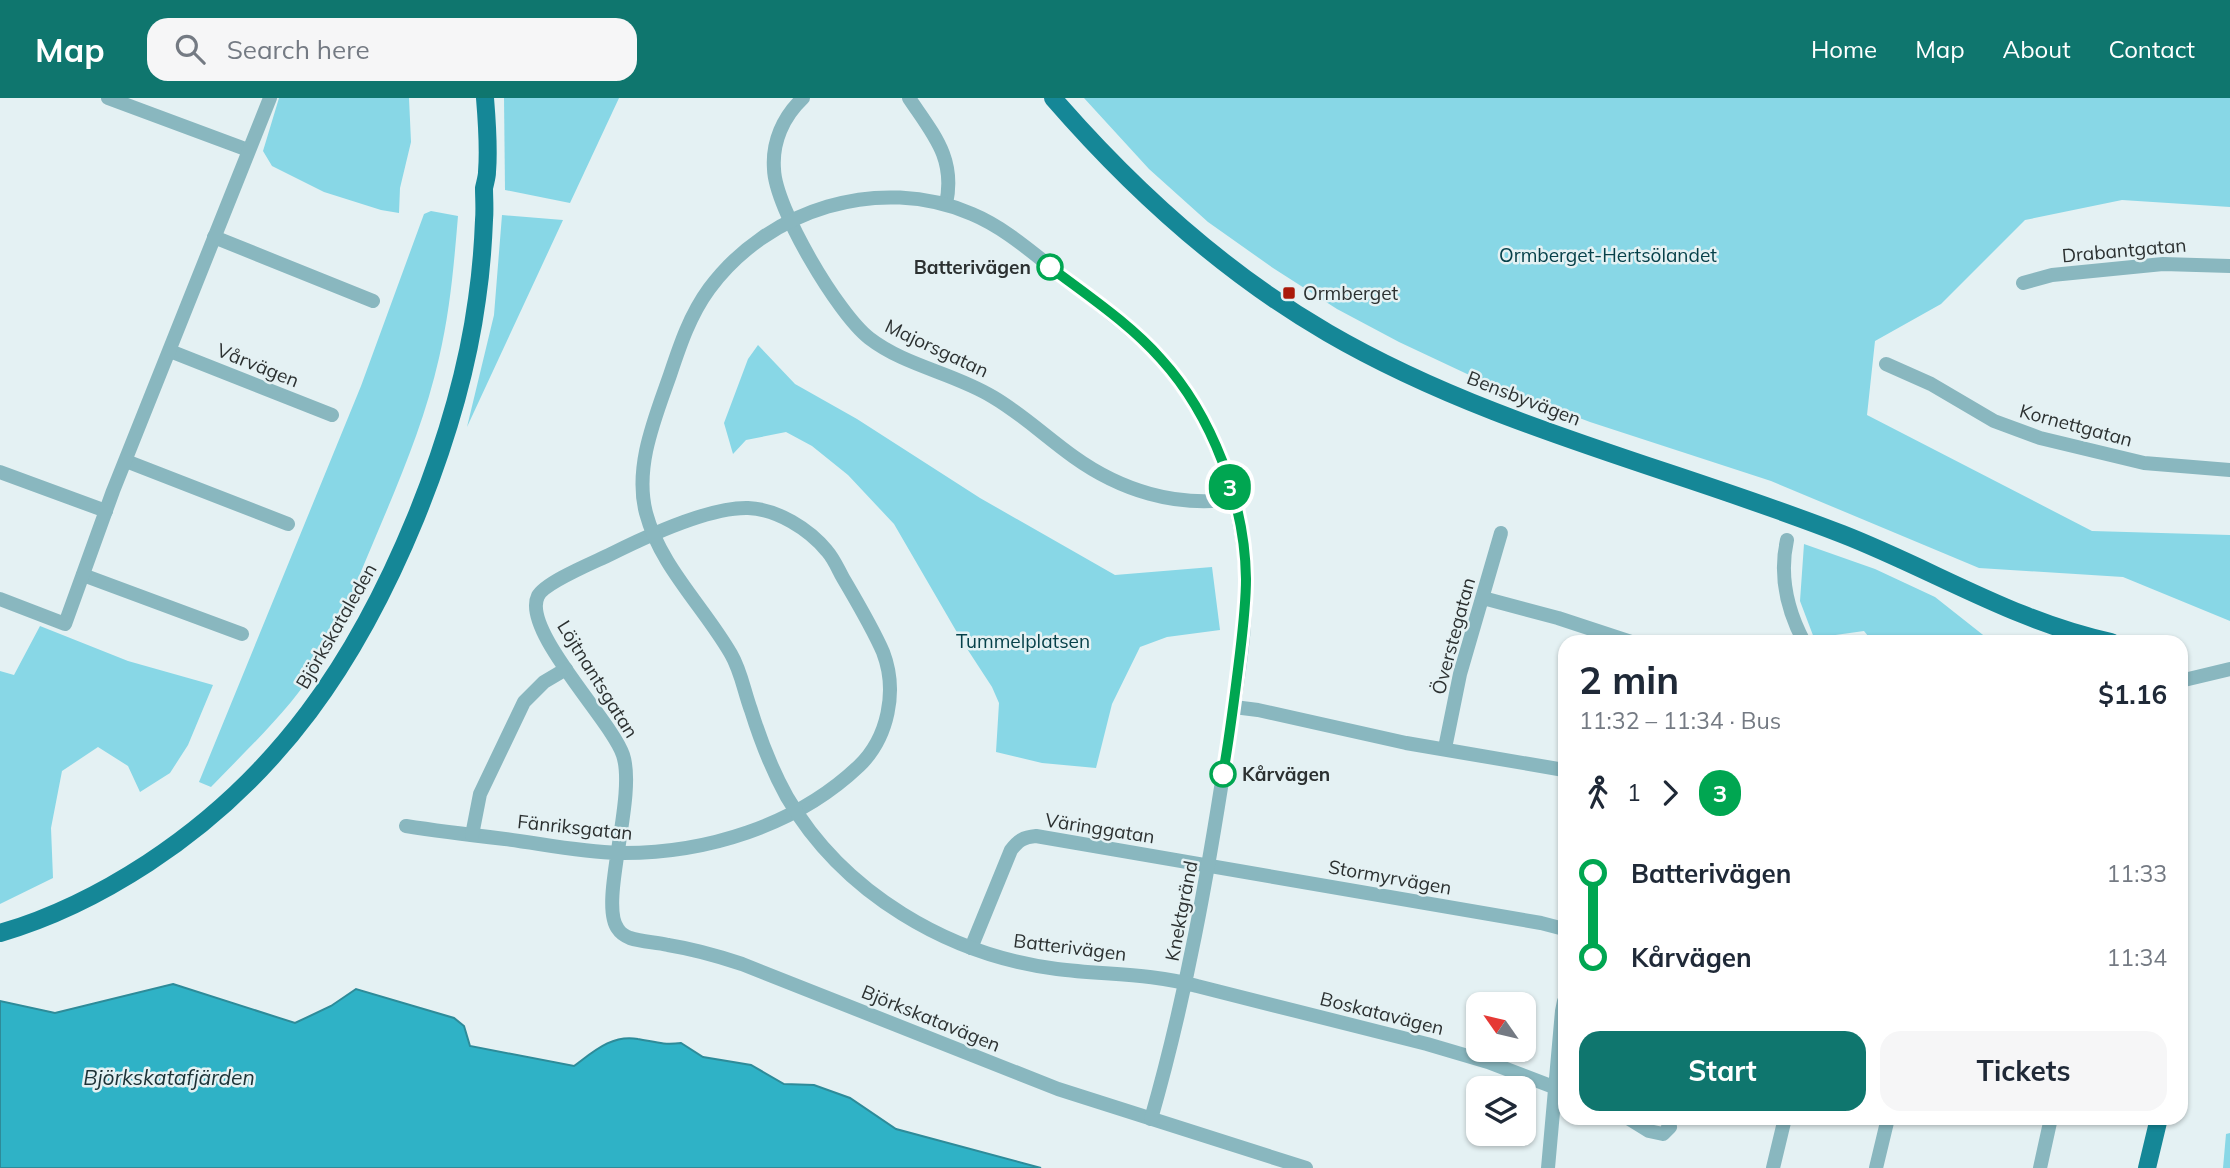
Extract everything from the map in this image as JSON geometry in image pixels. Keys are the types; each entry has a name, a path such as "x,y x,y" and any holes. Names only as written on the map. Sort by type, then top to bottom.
{"main road":[{"name":"Björkskataleden","path":"474,98 484,187"},
{"name":"Björkskataleden","path":"0,933 40,919 127,877 207,821 271,760 296,731 327,688 368,621 428,487 466,359 483,251 484,187 487,173 485,98"},
{"name":"Bensbyvägen","path":"1053,98 1092,143 1196,241 1266,294 1331,334 1411,374 1514,419 1841,533 2071,635"},
{"name":"Bensbyvägen","path":"2048,625 2081,635"},
{"path":"2147,1168 2157,1125"}],"street":[{"path":"108,98 248,150"},
{"path":"0,599 65,624 106,511 270,98"},
{"name":"Majorsgatan","path":"803,98 792,109 781,127 774,155 777,189 815,268 862,332 879,345 904,358 979,388 1089,467 1124,485 1173,499 1201,502 1234,499"},
{"path":"909,98 936,138 947,161 949,176 946,204"},
{"name":"Batterivägen","path":"1186,983 1167,978 1031,965 971,948 932,931 874,893 839,863 797,812 772,766 752,716 736,662 678,577 654,535 646,513 642,481 657,414 690,321 708,291 731,263 766,233 817,209 864,200 899,198 946,204 976,215 1006,233 1148,345 1180,383 1195,406 1216,448 1234,499 1242,535 1246,581 1234,707"},
{"path":"214,237 373,301"},
{"name":"Drabantgatan","path":"2023,283 2052,275 2163,264 2230,266"},
{"name":"Vårvägen","path":"170,351 332,415"},
{"name":"Kornettgatan","path":"1886,364 1931,384 1994,421 2040,438 2144,463 2230,470"},
{"path":"126,461 288,524"},
{"path":"0,472 106,511"},
{"name":"Fänriksgatan","path":"405,826 584,851 659,852 705,845 768,825 797,812 838,786 870,754 887,720 890,692 884,656 857,601 828,552 807,532 781,516 749,508 717,512 654,535 547,586 537,597 536,609"},
{"name":"Överstegatan","path":"1445,748 1460,674 1501,533"},
{"path":"1787,540 1784,568 1786,598 1800,635"},
{"path":"83,575 242,634"},
{"path":"1483,598 1609,635"},
{"name":"Löjtnantsgatan","path":"536,609 544,631 566,669 615,738 624,756 627,781 618,853"},
{"path":"472,835 480,794 524,702 544,682 566,669"},
{"path":"2188,679 2230,669"},
{"path":"1234,707 1392,740 1558,769"},
{"name":"Knektgränd","path":"1151,1119 1186,983 1209,865 1234,707"},
{"name":"Väringgatan","path":"971,948 1010,850 1025,837 1045,837 1209,865"},
{"name":"Björkskatavägen","path":"618,853 611,912 618,929 627,937 689,949 742,964 1014,1073 1306,1168"},
{"name":"Stormyrvägen","path":"1209,865 1558,928"},
{"name":"Boskatavägen","path":"1186,983 1427,1044 1488,1062 1558,1089"},
{"path":"1548,1168 1558,1103"},
{"path":"1640,1125 1663,1135 1669,1125"},
{"path":"1773,1168 1783,1125"},
{"path":"1876,1168 1886,1125"},
{"path":"2040,1168 2049,1125"}],"green space":[{"path":"279,98 409,98 411,142 400,188 399,213 324,192 272,166 263,151"},
{"path":"504,98 619,98 570,203 505,190"},
{"name":"Ormberget-Hertsölandet","path":"1084,98 2230,98 2230,207 2122,200 2025,220 1941,304 1875,341 1867,415 2092,531 2230,535 2230,621 2123,577 1979,568 1771,481 1590,422 1482,381 1337,309 1208,222 1149,169"},
{"path":"431,211 458,216 455,252 439,358 407,461 342,617 314,670 281,713 211,787 199,782 361,386 424,214"},
{"path":"502,215 563,220 467,427 494,315"},
{"name":"Tummelplatsen","path":"758,345 795,384 857,419 980,498 1115,575 1212,567 1220,630 1167,637 1140,647 1112,704 1096,768 1042,763 996,752 999,703 992,687 894,524 848,475 812,446 786,432 746,440 733,454 724,423 748,359"},
{"path":"1804,544 1875,569 1935,597 1983,635 1867,635 1864,631 1813,635 1800,601"},
{"path":"40,626 128,661 213,685 188,745 170,773 140,792 128,766 98,747 62,771 51,828 53,878 0,904 0,671 14,675"},
{"path":"2230,1133 2230,1168 2223,1168 2226,1134"}],"water":[{"name":"Björkskatafjärden","path":"173,984 295,1023 331,1006 356,989 454,1018 464,1026 470,1046 574,1066 603,1045 620,1039 681,1043 703,1057 751,1065 784,1084 814,1085 850,1098 896,1129 1041,1168 0,1168 0,1001 55,1013"}],"bus line":[{"name":"3","path":"1050,267 1119,320 1163,360 1200,415 1228,481 1242,535 1246,581 1234,707 1223,774"}],"place":[{"name":"Batterivägen","path":"1050,267"},
{"name":"Ormberget","path":"1289,293"},
{"name":"Kårvägen","path":"1223,774"}]}
